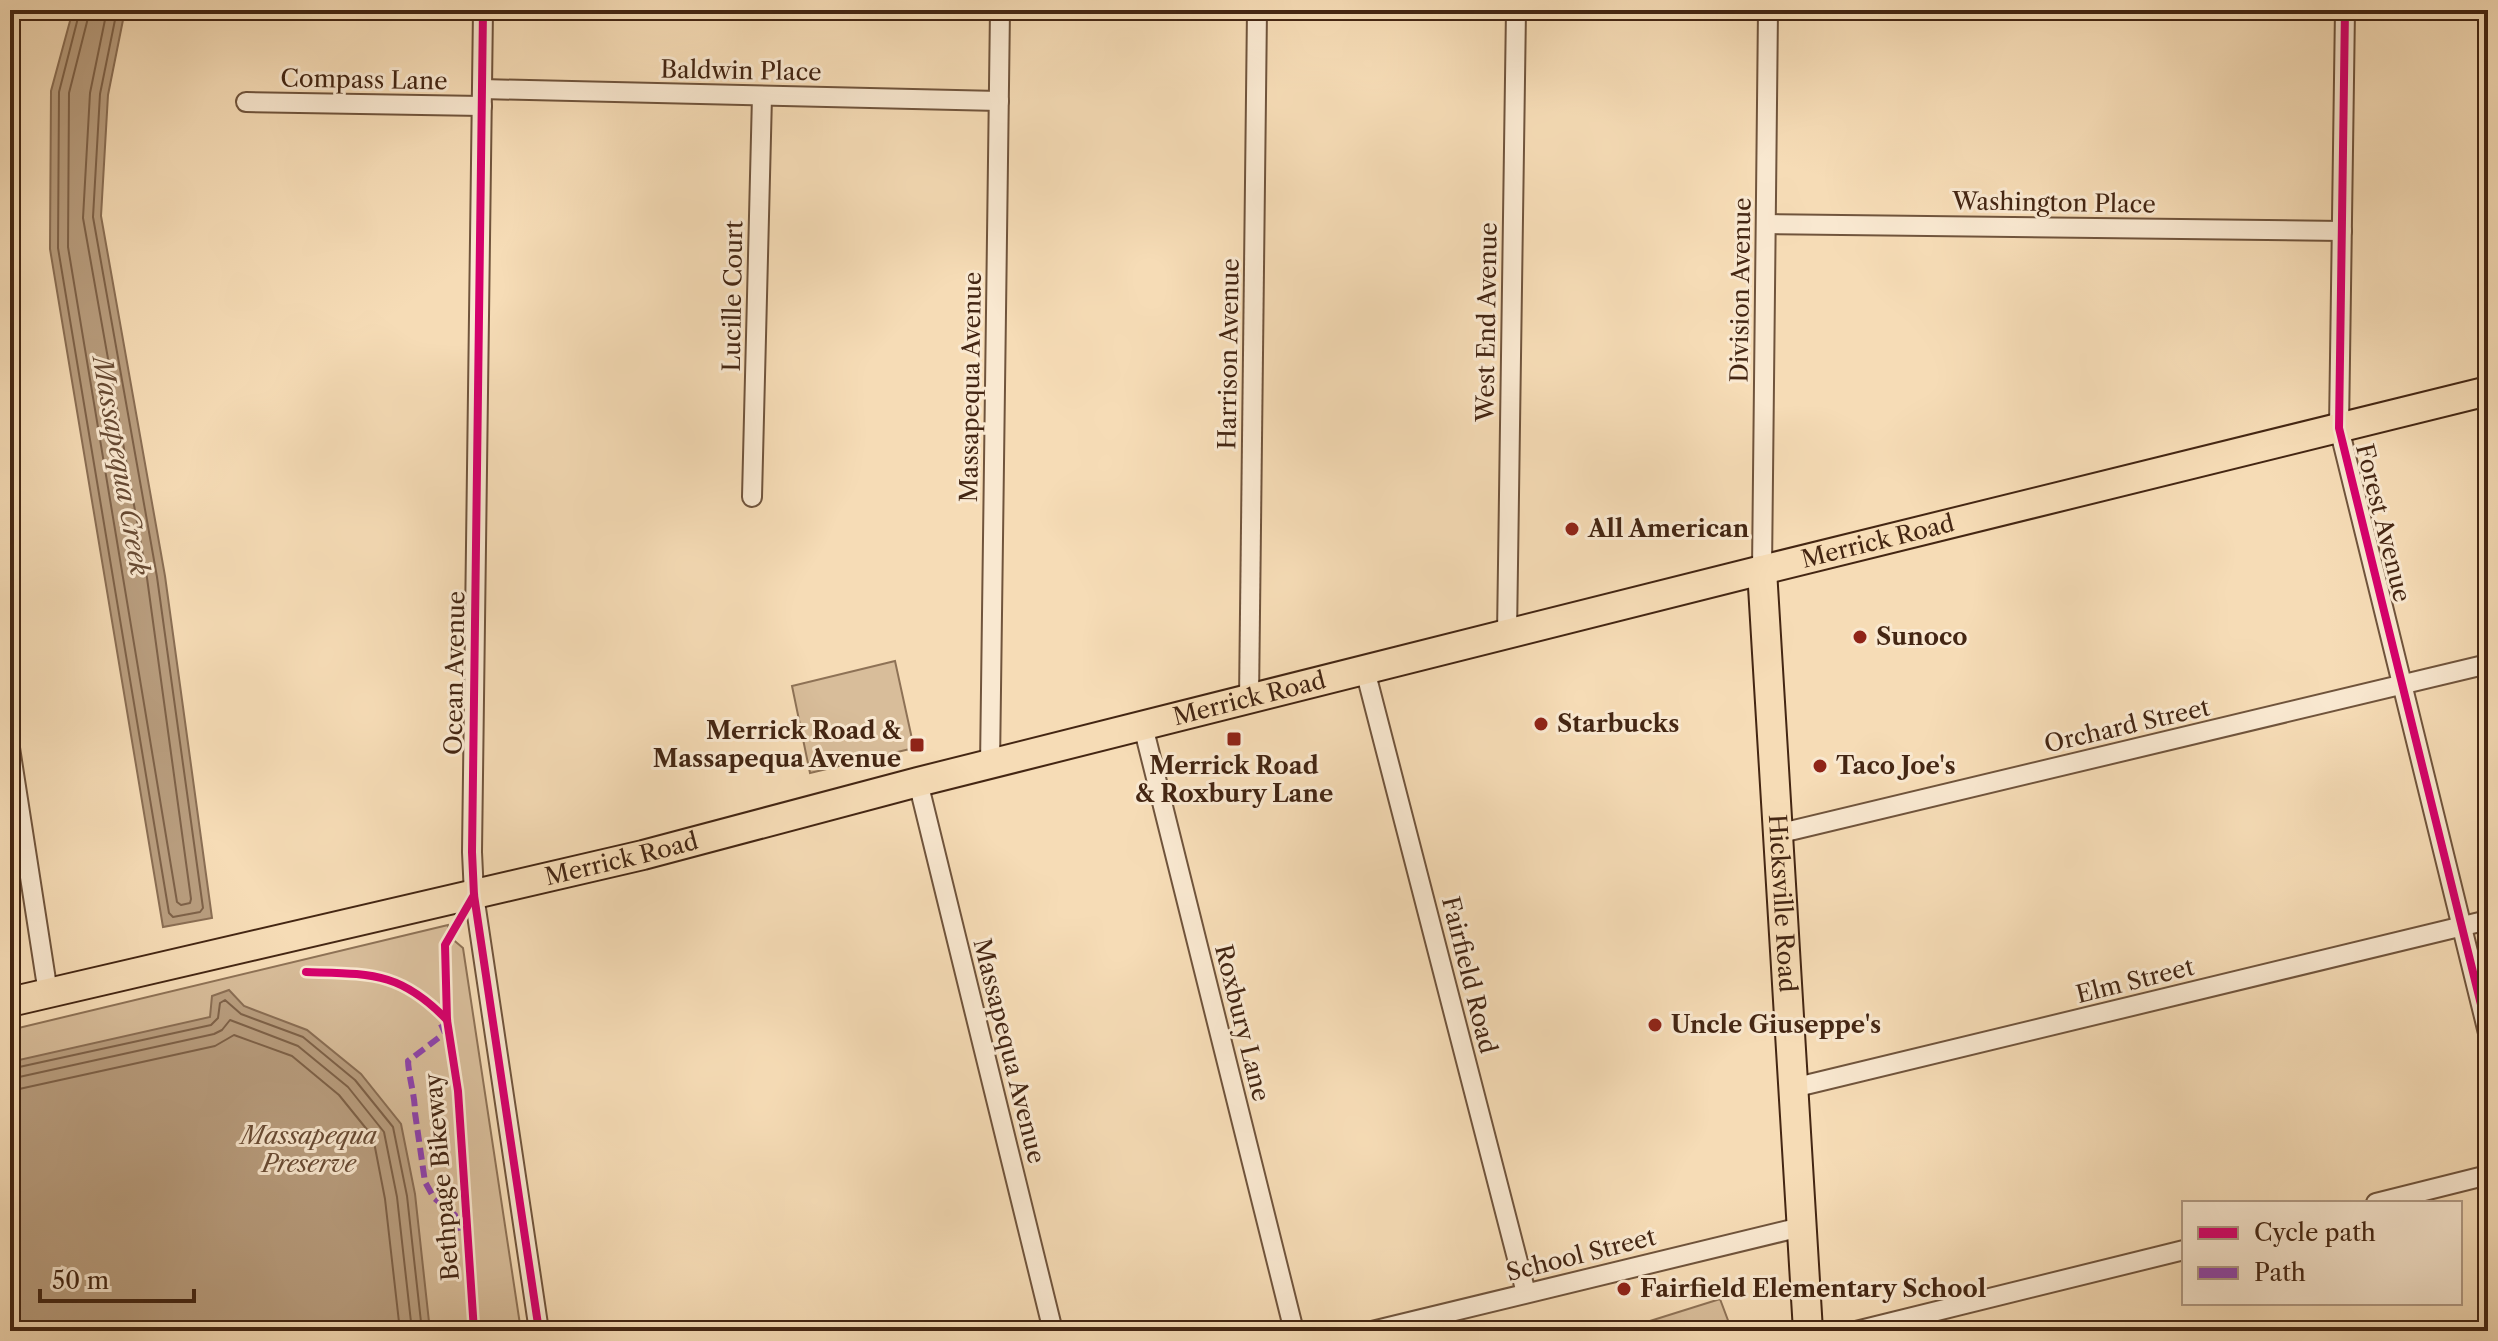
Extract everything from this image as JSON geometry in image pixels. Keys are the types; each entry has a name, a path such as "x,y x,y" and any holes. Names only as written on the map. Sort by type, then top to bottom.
{"main road":[{"name":"Merrick Road","path":"10,1002 643,855 918,782 2488,391"},
{"name":"Hicksville Road","path":"1762,570 1808,1331"}],"street":[{"name":"Ocean Avenue","path":"483,10 472,852 474,895 539,1331"},
{"name":"Massapequa Avenue","path":"990,765 1000,10"},
{"name":"Harrison Avenue","path":"1249,699 1257,10"},
{"name":"West End Avenue","path":"1507,634 1516,10"},
{"name":"Division Avenue","path":"1762,570 1768,10"},
{"name":"Forest Avenue","path":"2345,10 2339,428 2488,1033"},
{"name":"Baldwin Place","path":"482,98 762,96 999,101"},
{"name":"Lucille Court","path":"752,497 762,96"},
{"name":"Compass Lane","path":"246,102 482,98"},
{"name":"Washington Place","path":"1766,224 2342,231"},
{"name":"Orchard Street","path":"1777,834 2488,664"},
{"name":"Fairfield Road","path":"1365,670 1526,1293"},
{"name":"Roxbury Lane","path":"1143,726 1294,1331"},
{"path":"10,748 48,993"},
{"name":"Massapequa Avenue","path":"918,782 1053,1331"},
{"name":"Elm Street","path":"1793,1088 2488,920"},
{"path":"2384,1201 2488,1175"},
{"name":"School Street","path":"1372,1331 1801,1227"},
{"path":"1856,1331 2182,1250"}],"green space":[{"path":"895,661 914,748 810,773 792,686"},
{"name":"Massapequa Preserve","path":"448,925 450,937 463,948 521,1331 10,1331 10,1030"},
{"path":"1720,1299 1732,1331 1618,1331"}],"water":[{"name":"Massapequa Creek","path":"73,10 125,10 108,95 101,216 165,576 212,918 163,927 50,249 51,91"},
{"name":"Massapequa Preserve","path":"229,990 244,1006 307,1030 361,1074 401,1124 415,1194 430,1331 10,1331 10,1062 210,1017 212,996"}],"marked path":[{"path":"441,1024 445,1033 408,1061 425,1182 434,1198 455,1215 458,1231"}],"cycle path":[{"path":"483,10 472,852 474,895 539,1331"},
{"path":"2345,10 2339,428 2488,1033"},
{"name":"Bethpage Bikeway","path":"474,895 445,945 447,1020 458,1091 474,1331"},
{"path":"306,972 383,978 414,992 447,1020"}],"place":[{"name":"All American","path":"1572,529"},
{"name":"Sunoco","path":"1860,637"},
{"name":"Starbucks","path":"1541,724"},
{"name":"Merrick Road & Roxbury Lane","path":"1234,739"},
{"name":"Merrick Road & Massapequa Avenue","path":"917,745"},
{"name":"Taco Joe's","path":"1820,766"},
{"name":"Uncle Giuseppe's","path":"1655,1025"},
{"name":"Fairfield Elementary School","path":"1624,1289"}]}
